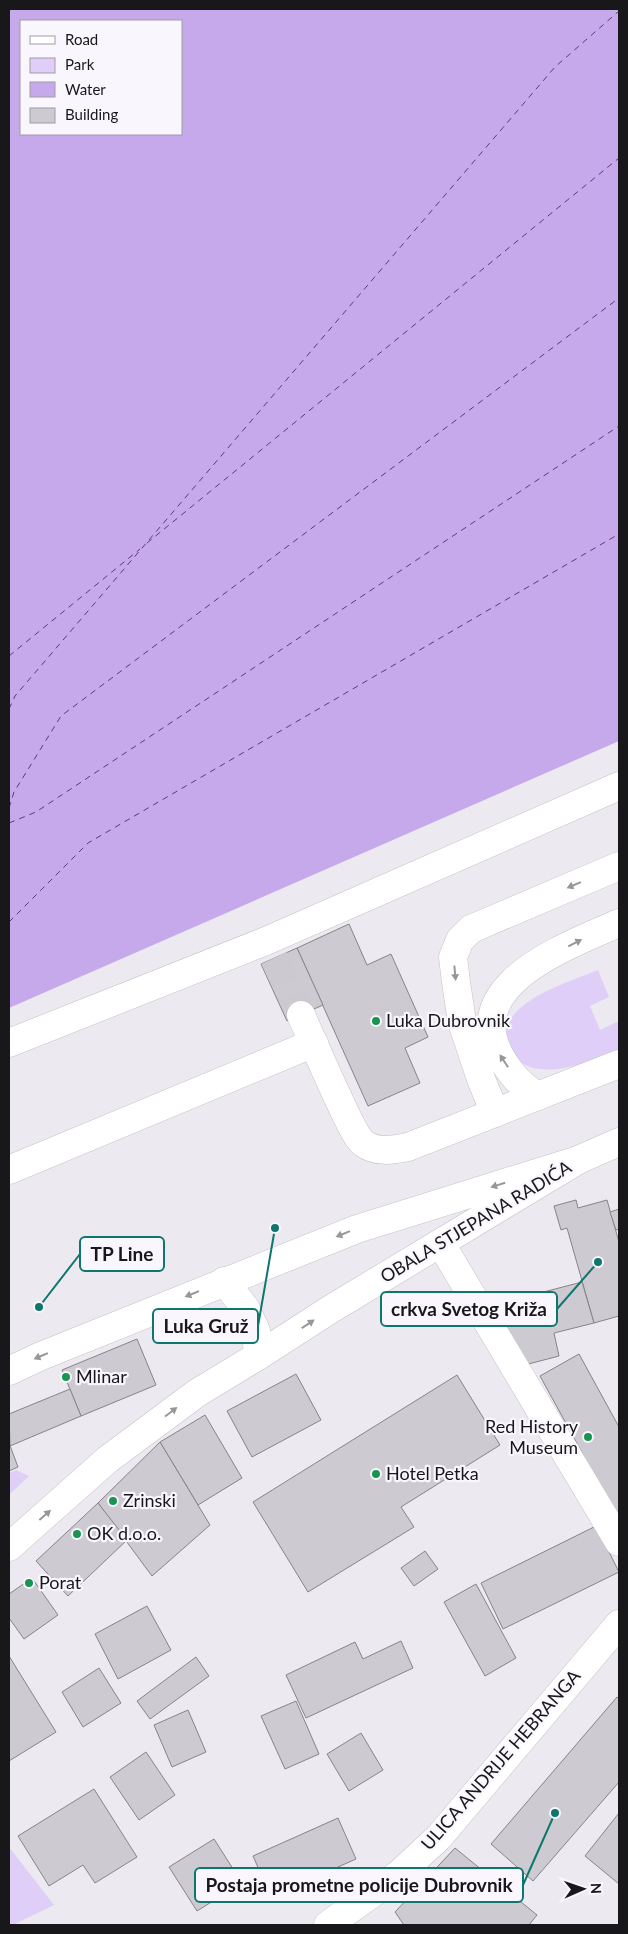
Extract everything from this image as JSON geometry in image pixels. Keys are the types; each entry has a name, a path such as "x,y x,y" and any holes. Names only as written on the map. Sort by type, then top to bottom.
{"main road":[{"path":"9,1043 270,950 619,786"},
{"path":"495,1113 481,1079 462,1022 453,956 460,940 471,929 619,866"},
{"path":"537,1096 514,1077 497,1049 490,1024 495,1005 509,985 529,967 584,938 619,923"},
{"path":"301,1015 358,1138 364,1144 376,1150 408,1147 619,1064"},
{"path":"9,1170 314,1043"},
{"path":"578,1160 619,1142"},
{"name":"OBALA STJEPANA RADIĆA","path":"9,1547 107,1460 197,1392 578,1160"},
{"name":"OBALA STJEPANA RADIĆA","path":"9,1371 224,1281 357,1229 578,1160"},
{"path":"441,1244 619,1542"},
{"path":"224,1281 246,1309 256,1331 258,1356"},
{"name":"ULICA ANDRIJE HEBRANGA","path":"328,1925 398,1875 439,1837 619,1624"}],"green space":[{"path":"598,970 609,997 590,1006 600,1030 619,1021 619,1050 561,1069 545,1070 531,1067 519,1061 509,1049 504,1034 513,1016 520,1008 541,994"},
{"path":"16,1470 29,1476 9,1495 9,1473"},
{"path":"9,1847 54,1905 13,1925 9,1925"}],"water":[{"path":"9,9 619,9 619,741 9,1008"}],"building":[{"name":"Luka Dubrovnik","path":"349,924 367,965 391,954 428,1037 405,1048 420,1083 368,1106 297,948"},
{"path":"297,948 323,1005 287,1021 261,964"},
{"path":"576,1200 578,1208 607,1200 619,1242 619,1316 594,1323 567,1228 561,1230 554,1206"},
{"path":"619,1209 619,1229 616,1230 610,1212"},
{"path":"582,1282 594,1323 554,1333 559,1356 517,1367 501,1303"},
{"path":"137,1339 156,1385 81,1416 62,1370"},
{"path":"579,1354 619,1427 619,1520 540,1376"},
{"path":"296,1374 321,1420 252,1457 227,1411"},
{"name":"Hotel Petka","path":"457,1375 500,1445 401,1507 414,1527 308,1592 253,1502"},
{"path":"70,1389 81,1416 10,1446 9,1414"},
{"path":"205,1415 242,1478 198,1505 160,1442"},
{"path":"160,1442 210,1525 152,1576 98,1503"},
{"path":"9,1443 18,1467 9,1471"},
{"path":"98,1503 127,1540 68,1596 36,1561"},
{"path":"596,1526 619,1572 503,1629 481,1583"},
{"path":"425,1551 438,1569 414,1586 401,1568"},
{"path":"32,1578 58,1615 24,1639 9,1618 9,1594"},
{"path":"476,1584 516,1658 485,1676 444,1602"},
{"path":"147,1606 171,1650 118,1679 95,1634"},
{"path":"401,1641 413,1668 306,1718 286,1675 355,1642 363,1659"},
{"path":"9,1656 56,1732 9,1761"},
{"path":"196,1657 209,1676 150,1719 137,1701"},
{"path":"99,1668 121,1703 83,1727 62,1692"},
{"path":"617,1697 619,1699 619,1782 533,1881 491,1844"},
{"path":"296,1701 319,1754 285,1769 261,1716"},
{"path":"188,1710 206,1752 172,1767 154,1725"},
{"path":"361,1733 383,1770 349,1791 327,1754"},
{"path":"146,1752 175,1795 139,1820 110,1777"},
{"path":"94,1789 137,1857 95,1883 83,1865 49,1886 18,1836"},
{"path":"619,1813 619,1884 585,1856"},
{"path":"338,1818 356,1859 271,1897 253,1856"},
{"path":"214,1839 242,1883 197,1911 169,1867"},
{"path":"455,1848 537,1915 529,1925 404,1925 395,1912"}],"ferry route":[{"path":"9,709 15,696 555,67 619,11"},
{"path":"147,543 619,158"},
{"path":"9,808 14,792 61,716 619,298"},
{"path":"9,823 36,812 619,426"},
{"path":"9,922 88,843 619,534"},
{"path":"9,656 140,549"}],"tunnel":[{"path":"274,958 301,1015"}],"place":[{"name":"Luka Dubrovnik","path":"376,1021"},
{"name":"Luka Gruž","path":"275,1228"},
{"name":"crkva Svetog Križa","path":"598,1262"},
{"name":"TP Line","path":"39,1307"},
{"name":"Mlinar","path":"66,1377"},
{"name":"Red History Museum","path":"588,1437"},
{"name":"Hotel Petka","path":"376,1474"},
{"name":"Zrinski","path":"113,1501"},
{"name":"OK d.o.o.","path":"77,1534"},
{"name":"Porat","path":"29,1583"},
{"name":"Postaja prometne policije Dubrovnik","path":"555,1813"}]}
